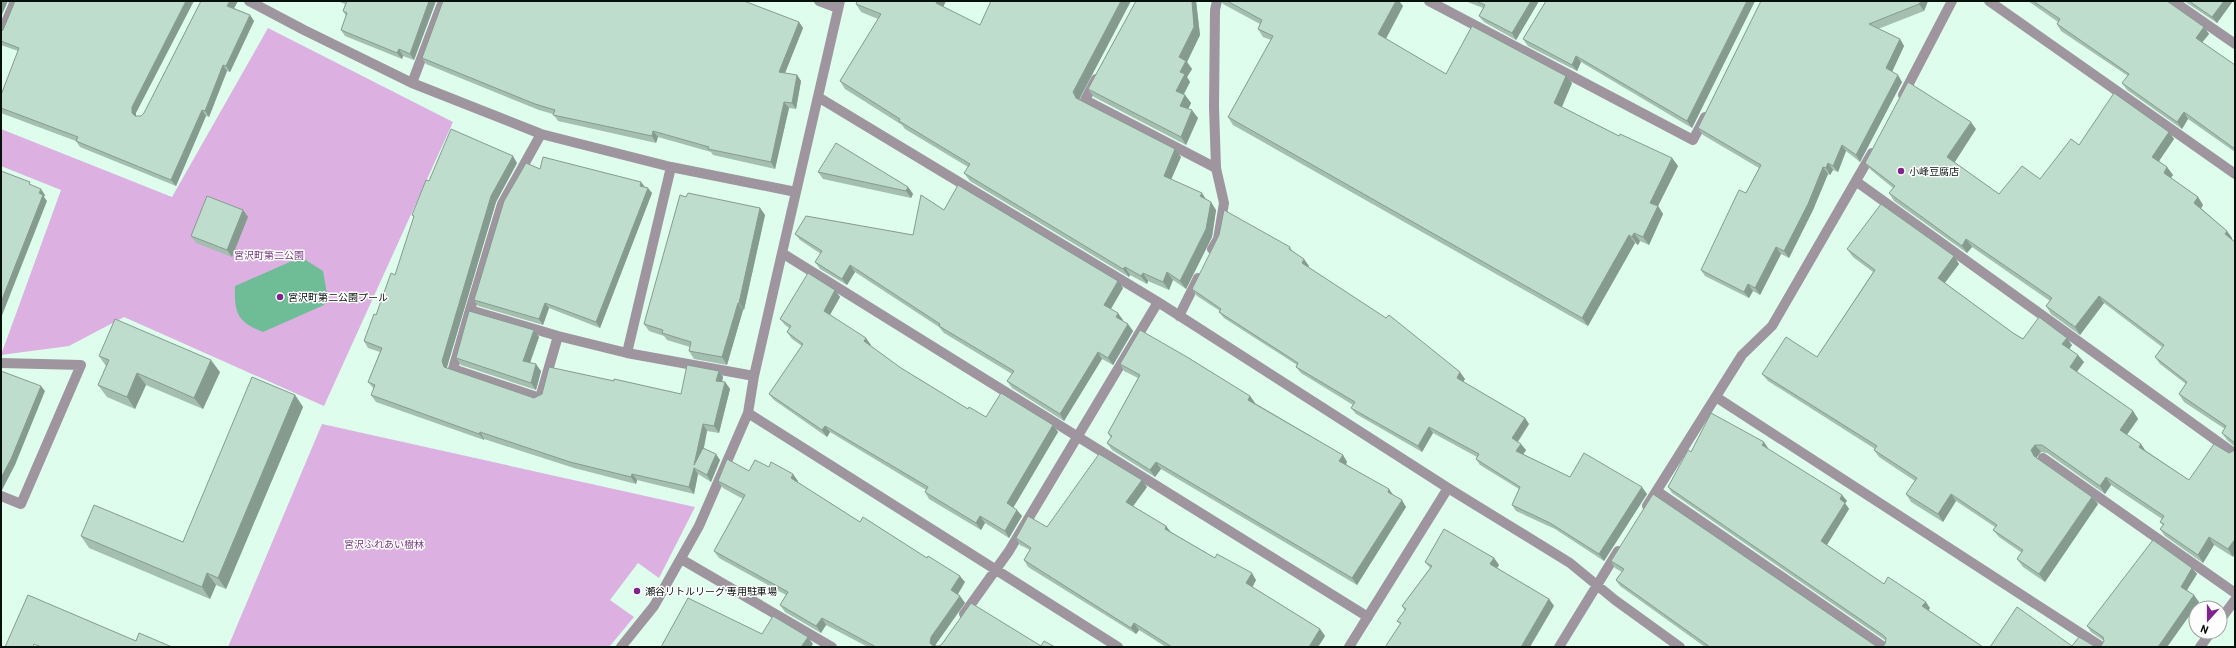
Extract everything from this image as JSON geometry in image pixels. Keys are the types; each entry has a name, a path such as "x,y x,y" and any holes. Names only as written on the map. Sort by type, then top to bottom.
{"street":[{"path":"1,34 15,1"},
{"path":"249,1 412,83 540,134 671,167 796,192"},
{"path":"412,83 443,1"},
{"path":"621,647 654,606 699,526 748,413 754,376 839,5 818,1"},
{"path":"1179,316 1218,239 1224,203 1216,168 1214,10 1217,1"},
{"path":"1429,1 1520,45 1693,140 1710,105"},
{"path":"1897,105 1952,1"},
{"path":"1989,1 2235,174"},
{"path":"2173,1 2235,44"},
{"path":"1102,67 1085,100 1216,168"},
{"path":"818,97 1158,302 1448,488 1570,563 1680,647"},
{"path":"540,134 502,204 453,369 540,398 558,336"},
{"path":"1640,518 1742,356 1772,326 1857,182 1875,147"},
{"path":"627,353 671,167"},
{"path":"1857,182 2235,454"},
{"path":"782,253 1368,617"},
{"path":"958,623 996,570 1078,437 1158,302"},
{"path":"470,310 558,336 627,353 754,376"},
{"path":"1,363 81,365 21,504 1,496"},
{"path":"1716,397 2102,647"},
{"path":"748,413 1118,647"},
{"path":"2043,458 2235,593"},
{"path":"1349,647 1448,488"},
{"path":"1657,491 1884,647"},
{"path":"1559,647 1622,544"},
{"path":"681,559 832,647"},
{"path":"2228,609 2235,600"}],"green space":[{"name":"宮沢町第二公園","path":"268,28 453,122 324,406 124,317 69,346 1,355 61,190 1,166 1,129 172,197"},
{"name":"宮沢ふれあい樹林","path":"322,424 695,507 659,578 638,563 610,600 634,617 609,647 228,647"}],"shaded area":[{"name":"宮沢町第二公園プール","path":"301,257 323,271 327,294 324,305 263,332 242,320 235,303 235,286"}],"building":[{"path":"15,1 186,1 132,107 132,113 135,116 141,116 144,113 201,1 230,1 227,6 250,15 226,66 223,65 205,111 202,110 171,180 76,141 78,137 1,108 1,95 19,48 1,41 1,32"},
{"path":"347,1 429,1 410,54 399,49 397,53 341,30 347,13 343,11"},
{"path":"443,1 744,1 799,22 779,72 797,75 792,103 784,102 771,162 708,149 709,147 653,131 652,136 553,115 555,110 535,104 422,58"},
{"path":"857,1 937,1 936,3 980,25 991,1 1121,1 1073,92 1076,98 1175,149 1164,176 1202,193 1200,196 1211,202 1206,229 1180,281 1167,272 1163,282 1143,273 1141,276 1125,267 1123,269 964,173 970,164 899,121 900,119 840,81 881,14 856,4"},
{"path":"1136,1 1192,1 1194,27 1179,57 1186,61 1180,72 1185,74 1176,91 1185,95 1180,106 1192,110 1181,137 1088,89"},
{"path":"1227,1 1396,1 1378,34 1446,74 1472,26 1566,76 1554,103 1619,136 1620,134 1672,158 1650,203 1658,206 1643,237 1634,233 1632,237 1629,235 1582,318 1228,117 1273,36 1258,29 1262,20"},
{"path":"1476,1 1531,1 1512,33 1479,16 1485,5"},
{"path":"1546,1 1747,1 1687,121 1576,56 1572,65 1523,39"},
{"path":"1761,1 1921,1 1919,4 1869,24 1900,39 1886,68 1898,75 1856,155 1842,145 1833,166 1828,163 1826,168 1823,167 1808,204 1784,251 1776,247 1755,288 1748,284 1744,292 1701,270 1739,190 1746,193 1761,165 1698,128"},
{"path":"2033,1 2167,1 2204,27 2196,38 2235,65 2235,149 2184,112 2177,122 2122,83 2129,74 2057,24 2060,19"},
{"path":"2189,1 2224,1 2212,17"},
{"path":"1908,82 1971,122 1947,157 1999,194 2022,166 2040,179 2071,139 2079,145 2114,93 2169,132 2152,157 2167,167 2164,173 2198,197 2194,203 2227,231 2225,234 2235,242 2235,443 2222,433 2226,426 2179,394 2187,382 2155,357 2164,345 2099,296 2075,327 2046,306 2052,298 1966,239 1962,246 1889,193 1895,186 1865,163"},
{"path":"451,129 513,156 491,196 442,361 444,367 534,398 542,394 549,367 614,381 614,379 681,394 687,365 719,371 716,381 725,382 714,426 703,424 694,465 703,448 716,454 707,475 694,468 689,487 632,474 631,477 570,462 480,432 479,434 371,395 375,385 368,382 382,348 364,341 374,314 376,315 391,273 395,275 414,216 412,215 426,180 429,181"},
{"path":"836,143 908,187 906,191 818,172"},
{"path":"543,157 641,182 640,186 648,188 596,322 545,303 539,319 474,300 504,201 526,163 540,169"},
{"path":"1,171 30,182 29,184 41,189 39,193 43,195 1,302"},
{"path":"958,185 1118,281 1104,305 1118,313 1116,317 1128,324 1108,358 1098,352 1060,414 1007,381 1014,371 939,326 940,324 850,265 842,279 815,262 822,251 795,234 806,216 913,235 921,195 944,210"},
{"path":"688,193 760,208 739,303 722,357 689,351 691,342 662,333 663,330 644,324 680,195 686,197"},
{"path":"207,196 243,210 227,250 191,236"},
{"path":"1881,204 1954,256 1938,278 2013,333 2023,339 2039,317 2067,338 2062,344 2078,355 2070,367 2133,411 2120,430 2141,444 2139,447 2189,480 2214,444 2229,453 2235,450 2235,539 2228,549 2209,537 2198,555 2160,529 2164,524 2160,522 2164,516 2106,477 2100,486 2042,445 2035,445 2031,450 2034,456 2092,497 2039,574 2017,559 2023,550 1993,530 1997,525 1951,494 1938,514 1906,494 1917,478 1874,450 1877,446 1762,374 1786,337 1817,357 1875,270 1847,249"},
{"path":"1224,210 1290,247 1289,249 1304,259 1302,263 1386,318 1389,315 1460,372 1457,378 1525,418 1512,438 1521,444 1516,451 1570,477 1584,453 1642,487 1599,554 1550,523 1512,505 1520,487 1476,459 1479,454 1429,427 1418,446 1351,408 1355,402 1296,367 1298,363 1219,312 1221,309 1192,289 1219,235"},
{"path":"808,273 835,290 824,311 866,338 864,341 901,368 968,409 969,407 986,417 1001,393 1053,425 1007,503 1017,510 1005,531 980,516 976,523 925,492 928,487 825,426 822,430 769,394 803,344 787,332 791,326 780,319"},
{"path":"469,311 534,330 523,361 536,364 531,383 456,358"},
{"path":"115,319 211,360 194,398 137,373 127,397 98,385 109,360 99,356"},
{"path":"1140,330 1250,396 1248,400 1343,455 1339,461 1389,489 1388,492 1402,500 1352,578 1156,462 1150,470 1107,443 1112,436 1108,433 1140,375 1120,364"},
{"path":"1,371 41,386 11,459 1,478"},
{"path":"252,377 295,395 218,578 207,573 202,587 81,536 94,505 183,542"},
{"path":"1711,413 1764,442 1762,445 1842,495 1840,499 1845,503 1821,541 1884,584 1888,577 1926,602 1922,606 1983,647 1882,647 1885,644 1886,638 1883,635 1668,487 1688,450 1691,452"},
{"path":"1099,454 1142,480 1126,502 1166,526 1165,529 1215,558 1217,554 1252,573 1246,583 1320,629 1309,647 1172,647 1134,623 1131,628 1024,560 1031,548 1016,538 1028,516 1047,527"},
{"path":"727,459 749,471 755,460 769,467 771,462 793,474 791,478 860,522 863,517 927,558 928,556 960,576 951,590 960,596 931,637 930,643 933,646 939,646 942,644 971,603 1041,646 1044,641 1055,647 876,647 822,618 816,626 780,605 788,592 714,551 745,495 718,481"},
{"path":"1653,494 1876,646 1882,647 1710,647 1616,580 1624,569 1611,561"},
{"path":"1444,529 1494,558 1490,564 1549,599 1521,647 1385,647 1401,623 1397,621 1406,609 1402,606 1432,566 1425,562"},
{"path":"2153,540 2192,568 2181,587 2194,595 2191,600 2188,600 2188,604 2158,647 1990,647 2017,607 2072,646 2079,637 2094,646 2101,646 2104,641 2103,637 2087,626"},
{"path":"28,595 136,641 139,633 172,647 41,647 34,644 33,647 5,647"},
{"path":"688,598 762,634 773,616 808,637 801,647 661,647"}],"place":[{"name":"小峰豆腐店","path":"1901,171"},
{"name":"宮沢町第二公園プール","path":"280,297"},
{"name":"瀬谷リトルリーグ 専用駐車場","path":"637,591"}]}
